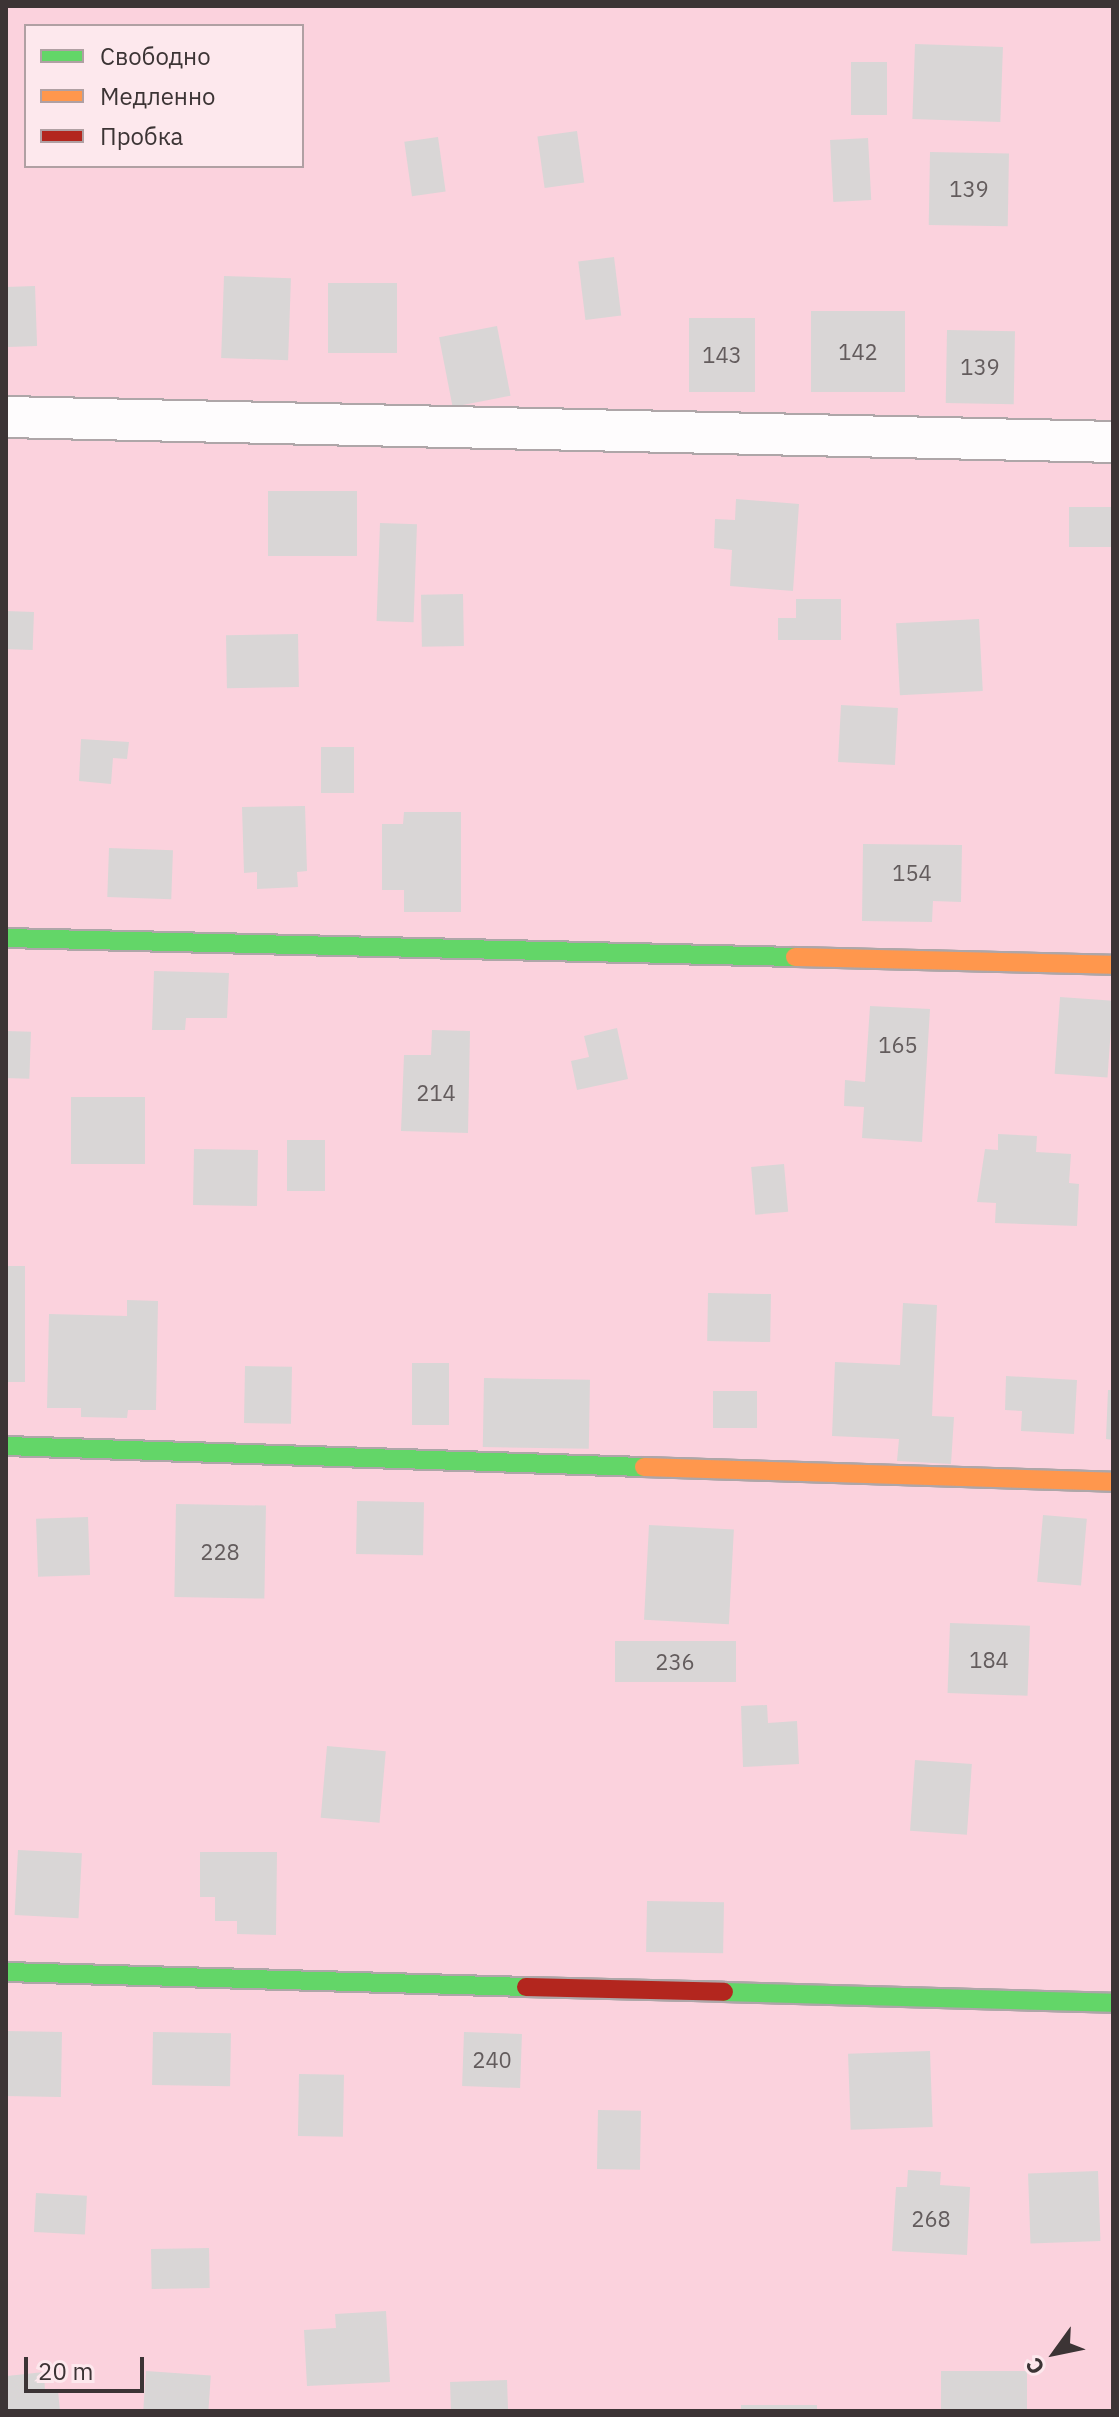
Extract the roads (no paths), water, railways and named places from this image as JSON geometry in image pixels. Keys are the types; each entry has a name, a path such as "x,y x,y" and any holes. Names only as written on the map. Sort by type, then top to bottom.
{"street":[{"path":"6,417 1113,442"},
{"path":"6,938 1113,965"},
{"path":"6,1446 1113,1482"},
{"path":"6,1972 1113,2003"}]}
